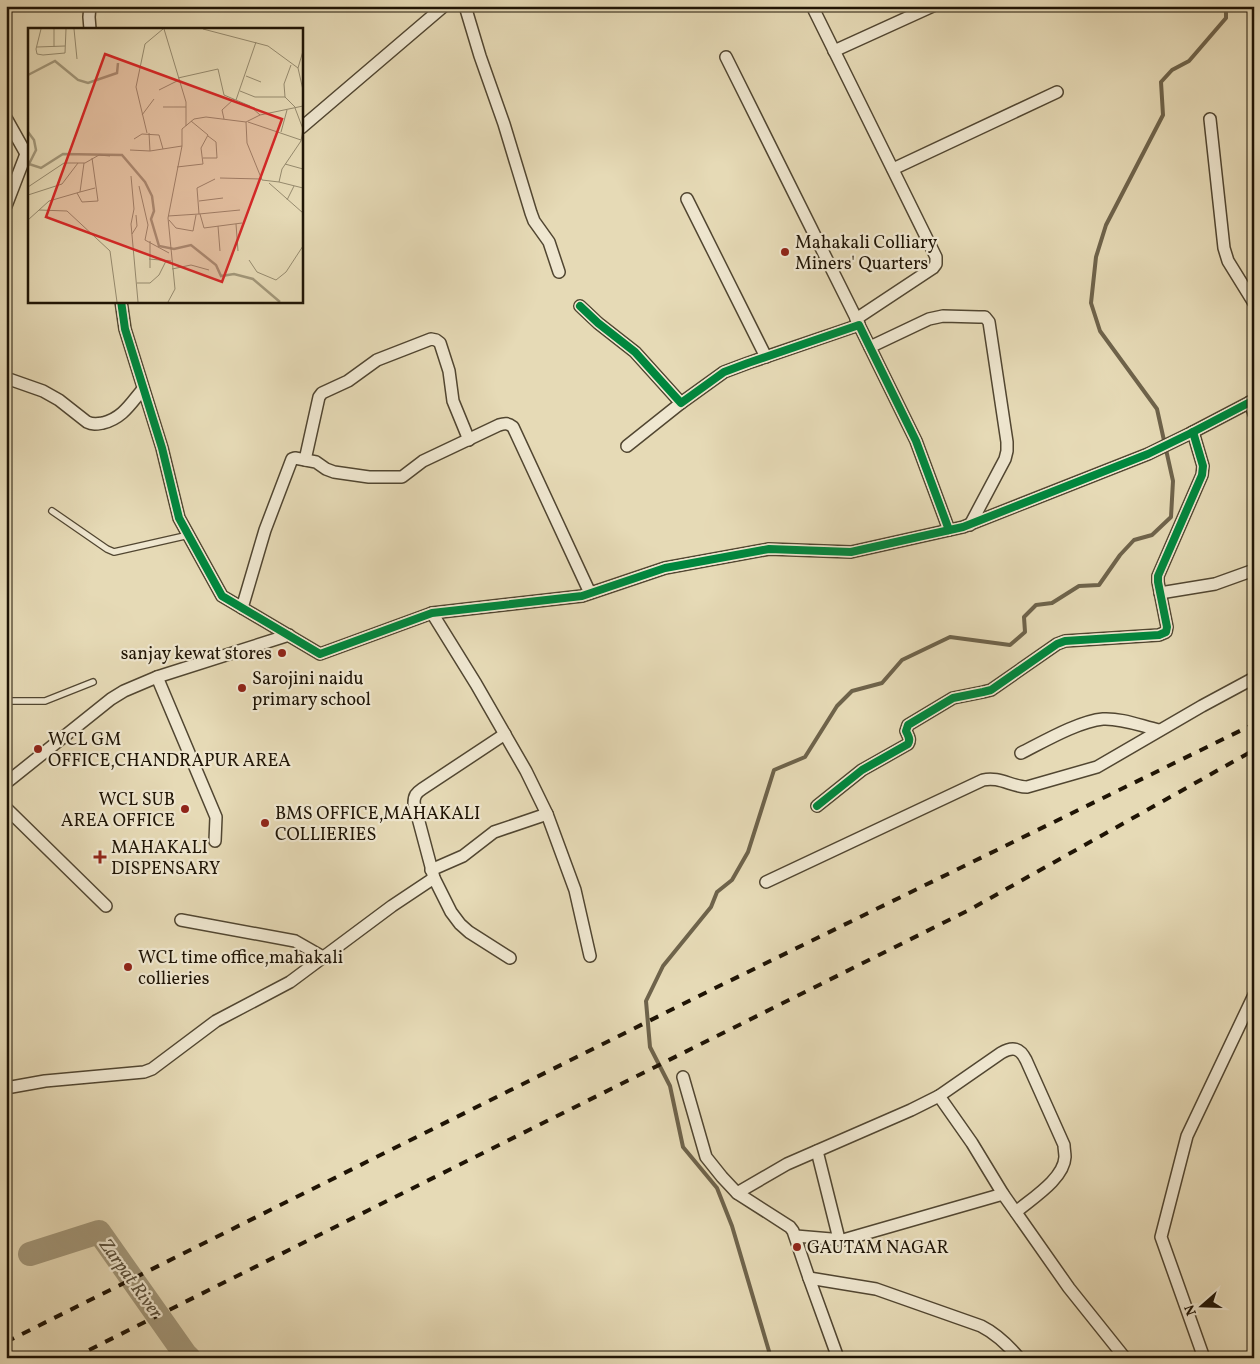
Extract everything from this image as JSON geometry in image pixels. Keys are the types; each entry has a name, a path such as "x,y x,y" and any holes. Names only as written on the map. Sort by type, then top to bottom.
{"street":[{"path":"90,6 90,28"},
{"path":"302,127 444,6"},
{"path":"465,6 531,213 534,221 549,242 559,272"},
{"path":"834,51 933,6"},
{"path":"626,446 724,372 858,322 936,264 936,257 814,10"},
{"path":"726,57 916,442 949,530"},
{"path":"892,169 1057,92"},
{"path":"6,118 27,157 6,206"},
{"path":"1210,119 1224,248 1228,261 1254,303"},
{"path":"687,199 766,357"},
{"path":"122,302 125,329 162,448 179,518 222,596 320,654 432,613 582,596 665,568 769,549 852,552 970,525 1148,454 1252,401 1254,414"},
{"path":"580,306 635,352 682,402"},
{"path":"870,347 936,316 985,317 989,322 1008,451 970,525"},
{"path":"305,460 319,397 322,393 348,381 377,360 430,340 436,340 440,343 449,371 453,401 469,440"},
{"path":"6,378 43,391 59,400 91,424 116,418 143,389"},
{"path":"242,608 265,530 292,458 316,462 334,472 369,477 402,477 423,461 499,424 509,424 513,428 590,593"},
{"path":"817,806 862,770 908,744 909,738 906,731 908,725 953,698 991,690 1057,644 1163,634 1166,632 1167,628 1158,582 1160,571 1203,470 1191,433"},
{"path":"1160,593 1215,584 1254,570"},
{"path":"432,613 505,734 547,814 575,890 590,956"},
{"path":"6,783 111,699 124,691 157,677 289,635"},
{"path":"157,677 216,817 216,841"},
{"path":"766,882 983,780 995,778 1022,787 1032,786 1097,767 1159,730 1254,678"},
{"path":"1021,753 1080,725 1104,719 1159,730"},
{"path":"505,734 417,792 414,797 414,803 433,874 451,912 469,932 510,958"},
{"path":"6,808 106,906"},
{"path":"6,1088 144,1072 152,1069 216,1021 282,986 433,874 463,856 494,832 547,814"},
{"path":"181,920 296,941 323,957"},
{"path":"1204,1358 1161,1237 1187,1136 1254,995"},
{"path":"737,1193 771,1172 939,1096 1008,1049 1016,1049 1022,1053 1064,1145 1065,1158 1062,1169 1053,1181 1016,1212"},
{"path":"683,1077 706,1157 737,1193 790,1227 796,1236 808,1278 838,1358"},
{"path":"939,1096 972,1143 1003,1194 1069,1288 1125,1358"},
{"path":"817,1151 838,1239"},
{"path":"796,1236 843,1240 1003,1194"},
{"path":"808,1278 876,1289 981,1326 1004,1341 1020,1358"}],"lane":[{"path":"52,511 114,552 189,535"},
{"path":"6,701 45,702 93,682"}],"waterway":[{"path":"771,1358 732,1226 717,1188 683,1147 670,1086 650,1047 646,1001 663,966 711,907 717,892 732,880 748,852 774,770 805,757 837,706 852,691 882,683 902,660 950,637 1010,645 1025,632 1024,617 1036,605 1052,603 1079,586 1099,585 1120,555 1134,540 1152,535 1171,517 1173,481 1157,409 1100,331 1091,303 1096,257 1106,225 1163,115 1161,82 1172,70 1189,61 1226,18 1226,6"},
{"name":"Zarpat River","path":"30,1254 99,1232 189,1358"}],"railway":[{"path":"6,1342 707,992 1254,724"},
{"path":"73,1358 969,910 1254,750"}],"cycle path":[{"path":"121,302 125,329 162,448 179,518 222,596 320,654 432,613 582,596 665,568 769,549 851,552 963,527 1148,454 1254,400"},
{"path":"580,306 635,352 681,403 724,372 859,325 916,441 949,530"},
{"path":"817,806 862,770 908,744 909,739 906,731 908,725 953,698 991,690 1057,644 1065,641 1159,635 1166,632 1167,627 1158,576 1202,475 1203,466 1193,432"}],"place":[{"name":"Mahakali Colliary Miners' Quarters","path":"785,252"},
{"name":"sanjay kewat stores","path":"282,653"},
{"name":"Sarojini naidu primary school","path":"242,688"},
{"name":"WCL GM OFFICE,CHANDRAPUR AREA","path":"38,749"},
{"name":"WCL SUB AREA OFFICE","path":"185,809"},
{"name":"BMS OFFICE,MAHAKALI COLLIERIES","path":"265,823"},
{"name":"MAHAKALI DISPENSARY","path":"100,857"},
{"name":"WCL time office,mahakali collieries","path":"128,967"},
{"name":"GAUTAM NAGAR","path":"797,1247"}]}
